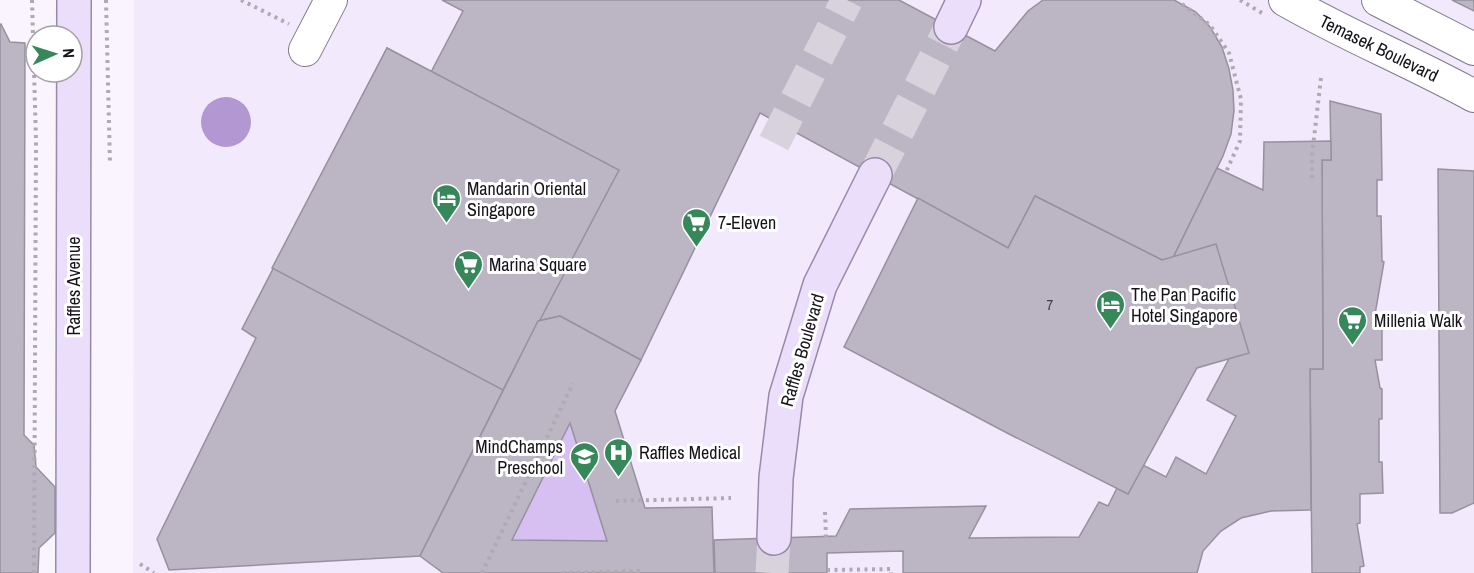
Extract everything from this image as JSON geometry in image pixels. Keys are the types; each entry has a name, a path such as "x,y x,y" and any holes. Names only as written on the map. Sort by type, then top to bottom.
{"main road":[{"name":"Raffles Avenue","path":"73,573 74,0"},
{"name":"Raffles Boulevard","path":"774,538 776,478 786,396 820,285 876,175"}],"street":[{"path":"298,38 331,0"},
{"path":"1378,0 1474,49"},
{"name":"Temasek Boulevard","path":"1276,8 1349,34 1474,96"}],"path":[{"path":"32,0 36,141 34,573"},
{"path":"106,0 110,165"},
{"path":"241,0 298,38"},
{"path":"1240,0 1276,8"},
{"path":"1182,4 1210,25 1229,52 1242,99 1240,141 1226,172"},
{"path":"1312,178 1312,155 1321,78"},
{"path":"482,573 573,383"},
{"path":"616,501 731,498"},
{"path":"825,512 826,537"},
{"path":"140,564 154,573"},
{"path":"827,570 891,569 891,573"},
{"path":"562,573 642,571"}],"shaded area":[{"path":"134,0 1474,0 1474,573 133,573"},
{"path":"221,97 231,97 244,104 251,117 251,127 244,140 231,147 221,147 212,143 205,136 201,127 201,117 205,108 212,101"},
{"path":"570,423 607,541 512,540"}],"building":[{"name":"Marina Square","path":"442,0 899,0 995,51 1028,11 1043,0 1174,0 1196,12 1210,27 1222,47 1233,90 1234,111 1231,134 1223,156 1170,264 1035,196 1008,248 760,113 641,360 560,316 538,321 420,556 169,570 157,539 256,338 242,329 387,48 431,72 463,11"},
{"path":"1452,0 1474,0 1474,11"},
{"path":"0,25 10,42 24,43 24,435 34,445 36,467 55,487 55,533 39,548 38,573 0,573"},
{"path":"387,48 619,170 503,390 272,268"},
{"name":"Millenia Walk","path":"1330,101 1381,114 1382,180 1377,180 1377,216 1381,216 1382,261 1384,262 1373,326 1382,329 1382,360 1375,360 1382,389 1379,462 1382,462 1383,493 1360,494 1360,523 1357,524 1364,566 1360,567 1360,573 1312,573 1310,369 1323,369 1322,160 1331,160"},
{"path":"1331,141 1331,160 1322,160 1323,369 1310,369 1311,510 1271,511 1241,518 1221,531 1203,551 1197,573 903,573 903,551 827,553 827,573 715,573 714,540 836,536 850,509 986,506 969,538 1079,537 1099,502 1108,506 1117,488 1128,494 1143,465 1166,477 1176,457 1206,474 1236,416 1207,400 1232,353 1212,342 1190,274 1170,264 1217,168 1263,190 1264,142"},
{"path":"1438,169 1474,171 1474,503 1452,513 1440,513"},
{"path":"1035,196 1162,260 1216,244 1249,353 1197,368 1128,494 844,347 918,198 1008,248"},
{"path":"560,316 641,360 615,411 645,508 712,507 714,573 443,573 420,556 538,321","holes":["570,423 607,541 512,540"]}],"tunnel":[{"path":"774,143 847,0"},
{"path":"875,175 951,27"},
{"path":"772,573 774,538"}],"place":[{"name":"Mandarin Oriental Singapore","path":"446,224"},
{"name":"7-Eleven","path":"697,248"},
{"name":"Marina Square","path":"468,290"},
{"name":"The Pan Pacific Hotel Singapore","path":"1110,330"},
{"name":"Millenia Walk","path":"1353,346"},
{"name":"Raffles Medical","path":"618,478"},
{"name":"MindChamps Preschool","path":"584,482"}]}
